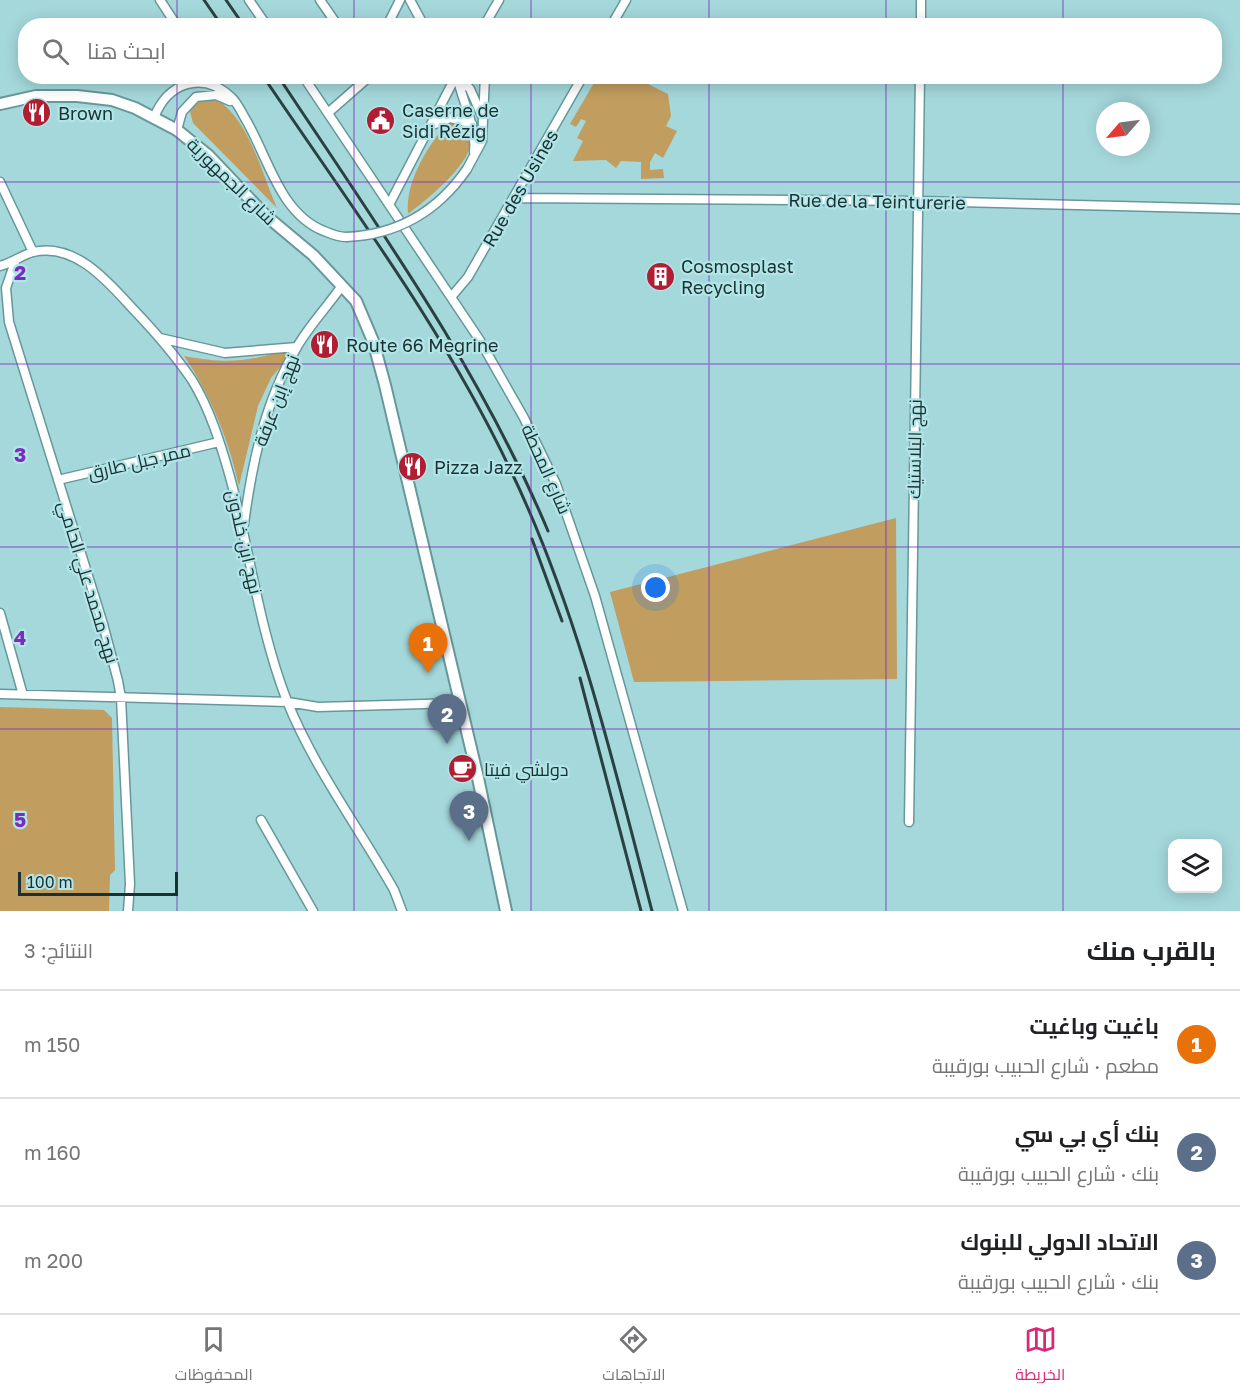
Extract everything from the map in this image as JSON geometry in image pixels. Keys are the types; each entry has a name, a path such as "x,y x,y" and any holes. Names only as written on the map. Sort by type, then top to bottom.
{"street":[{"path":"160,0 172,18"},
{"path":"249,0 261,18"},
{"path":"320,0 332,18"},
{"path":"391,18 400,0"},
{"path":"410,0 420,18"},
{"path":"616,18 626,0"},
{"path":"921,0 921,18"},
{"path":"489,18 497,3"},
{"path":"493,18 497,3"},
{"path":"154,118 167,94 185,84"},
{"path":"177,130 193,84"},
{"path":"207,84 232,97 244,115 285,196 298,215 315,227 339,237 363,236 398,227 416,219 440,201 466,169 482,141 485,84"},
{"name":"شارع المحطة","path":"309,84 452,296 524,418 556,484 595,596 683,911"},
{"path":"328,112 362,84"},
{"path":"390,202 453,84"},
{"path":"459,84 476,141 474,156"},
{"path":"465,84 470,89 484,122"},
{"name":"Rue des Usines","path":"452,296 468,277 578,84"},
{"name":"نهج البلاستيك","path":"909,822 920,84"},
{"path":"188,103 205,95 216,95 228,100 244,115"},
{"name":"شارع الجمهورية","path":"0,104 36,96 77,96 112,100 177,130 209,156 264,214 313,255 356,301 373,341 478,778 506,911"},
{"path":"429,126 450,118 472,124"},
{"path":"0,182 33,252 15,262 0,266"},
{"name":"Rue de la Teinturerie","path":"514,198 919,201 1240,209"},
{"name":"نهج ابن خلدون","path":"33,252 64,253 86,264 105,280 160,338 192,381 219,442 243,527 258,600 288,702 314,754 394,890 402,911"},
{"name":"نهج محمد علي الحامي","path":"15,262 6,288 9,322 104,624 121,698 130,884 128,911"},
{"name":"نهج إبن عرفة","path":"243,527 259,439 297,347 341,287"},
{"path":"160,338 225,353 297,347"},
{"name":"ممر جبل طارق","path":"58,480 219,442"},
{"path":"0,613 23,695"},
{"path":"0,694 288,702 318,707 459,703"},
{"path":"261,820 313,911"}],"shaded area":[{"path":"593,84 648,84 668,94 671,116 666,126 677,131 663,158 655,153 650,162 650,170 663,169 664,178 641,179 641,162 621,161 616,168 606,160 573,161 583,141 577,138 586,121 581,119 576,127 570,124"},
{"path":"215,98 237,119 246,133 277,208 193,123 190,112 194,105 203,100"},
{"path":"457,122 468,131 471,141 468,152 461,165 450,177 408,214 410,190 425,154 448,123"},
{"path":"297,347 271,378 258,406 239,486 218,418 184,356 229,361 266,356"},
{"path":"896,518 897,679 634,682 610,592"},
{"path":"0,707 104,710 112,718 115,870 110,875 109,911 0,911"}],"railway":[{"path":"204,0 216,18"},
{"path":"226,0 238,18"},
{"path":"268,84 395,269 457,368 511,471 535,524 575,632 608,743 652,911"},
{"path":"283,84 388,242 458,354 521,470 548,531"},
{"path":"532,539 562,621"},
{"path":"580,678 641,911"}],"place":[{"name":"Brown","path":"37,113"},
{"name":"Caserne de Sidi Rézig","path":"381,120"},
{"name":"Cosmosplast Recycling","path":"660,276"},
{"name":"Route 66 Megrine","path":"325,345"},
{"name":"Pizza Jazz","path":"413,467"},
{"name":"باغيت وباغيت","path":"428,673"},
{"name":"بنك أي بي سي","path":"447,744"},
{"name":"دولشي فيتا","path":"463,769"},
{"name":"الاتحاد الدولي للبنوك","path":"469,841"}]}
